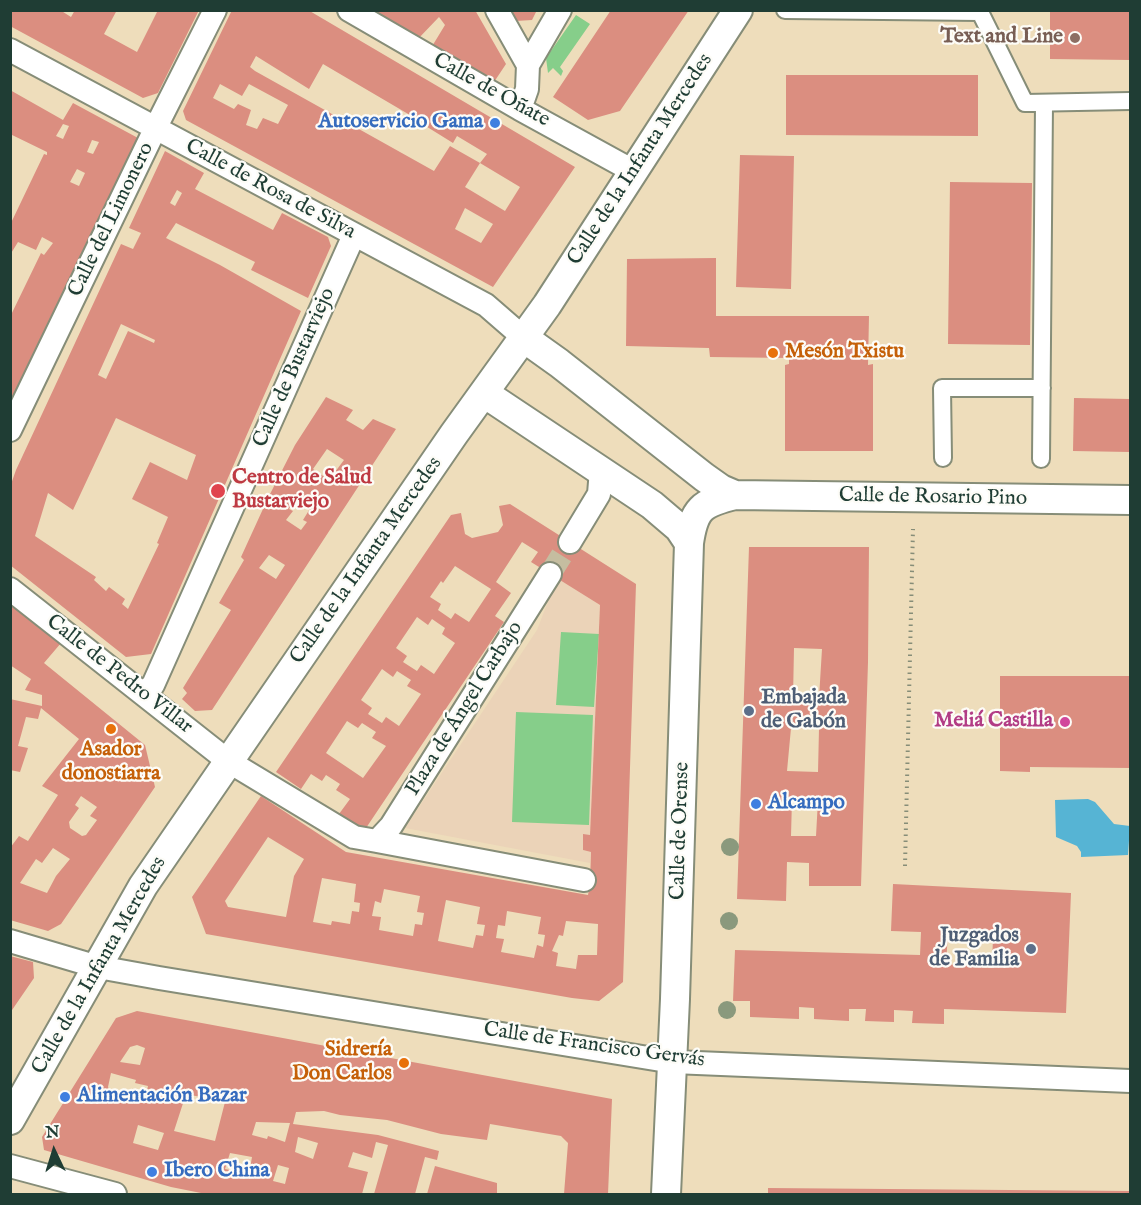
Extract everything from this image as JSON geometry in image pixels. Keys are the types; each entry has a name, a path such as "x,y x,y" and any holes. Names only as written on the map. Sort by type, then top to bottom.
{"street":[{"name":"Calle del Limonero","path":"10,430 215,10"},
{"name":"Calle de Oñate","path":"349,10 633,171"},
{"path":"497,10 528,65"},
{"path":"520,109 526,89 528,65 560,10"},
{"name":"Calle de la Infanta Mercedes","path":"10,1120 143,886 524,338 738,10"},
{"path":"784,10 980,12 1025,103 1131,102"},
{"name":"Calle de Rosa de Silva","path":"10,50 486,305 524,338"},
{"path":"1041,459 1044,104"},
{"name":"Calle de Bustarviejo","path":"143,693 153,685 354,235"},
{"path":"524,338 704,477 721,489 735,495"},
{"path":"943,458 942,388 1042,388"},
{"path":"484,393 669,518 689,543"},
{"path":"570,542 599,494 602,484 601,470"},
{"name":"Calle de Rosario Pino","path":"735,495 1131,501"},
{"name":"Calle de Orense","path":"666,1194 673,1062 689,543 692,522 699,509 708,502 735,495"},
{"name":"Plaza de Ángel Carbajo","path":"377,841 391,826 550,574"},
{"name":"Calle de Pedro Villar","path":"10,589 228,761"},
{"path":"228,761 354,837 584,880"},
{"name":"Calle de Francisco Gervás","path":"10,941 98,967 673,1062 1131,1081"},
{"path":"10,1166 116,1194"}],"path":[{"path":"905,866 913,529"}],"shaded area":[{"path":"557,578 600,605 590,835 583,835 583,850 591,852 590,863 405,828 537,630"}],"green space":[{"path":"576,15 590,24 560,67 563,71 561,76 553,68 548,73 546,58"},
{"path":"561,632 599,634 594,707 556,705"},
{"path":"516,712 593,715 589,825 512,822"}],"water":[{"path":"1088,799 1095,802 1114,824 1130,826 1128,855 1081,857 1077,846 1056,837 1055,800"}],"building":[{"path":"10,10 38,12 39,10 60,10 71,17 75,10 117,10 104,34 137,52 158,10 199,10 158,93 143,98 10,26"},
{"path":"232,10 308,10 575,167 493,287 186,120 183,111","holes":["256,56 309,89 323,64 415,118 412,124 421,129 424,125 453,143 457,136 487,154 480,163 450,146 434,171 250,67","220,84 242,96 249,84 288,105 278,124 263,118 257,129 246,125 251,110 238,104 234,109 213,98","480,163 520,187 505,211 465,187","465,208 493,224 481,243 455,229"]},
{"path":"368,10 405,10 406,12 409,10 475,10 506,64 492,85 431,48 445,25 439,17 417,40"},
{"path":"510,10 537,10 532,20 516,21"},
{"path":"611,10 689,10 620,111 588,120 553,97"},
{"path":"1050,10 1130,10 1130,60 1050,59"},
{"path":"786,75 978,75 978,136 786,135"},
{"path":"10,90 63,120 73,103 138,138 10,405 10,317 41,253 44,255 53,243 42,237 36,250 18,242 10,255 10,225 47,152 10,134","holes":["63,124 69,126 63,139 56,136","92,140 99,142 93,154 87,152","77,169 85,173 79,186 70,182"]},
{"path":"165,151 204,173 195,189 273,230 282,213 328,237 331,246 308,298 251,270 255,262 176,223 166,238 220,265 301,311 151,654 126,657 10,565 10,487 121,244 133,249 141,233 129,228","holes":["177,190 182,193 175,206 170,203","121,324 155,340 154,343 128,331 106,379 98,375","116,418 196,455 187,480 150,462 132,499 168,517 157,543 159,544 128,609 122,604 125,599 109,587 106,591 94,580 96,577 35,536 48,493 73,510"]},
{"path":"740,155 794,156 791,289 736,287"},
{"path":"950,182 1032,183 1030,345 948,344"},
{"path":"716,258 716,316 869,316 868,365 873,364 873,451 785,451 785,365 789,364 789,358 710,357 709,348 626,346 627,259"},
{"path":"326,397 353,410 346,420 363,430 373,419 396,429 212,710 195,711 182,699 187,693 183,688 231,610 219,603 244,560 241,557 295,445","holes":["327,449 344,460 329,480 313,469","296,498 311,507 303,520 307,522 301,530 286,520 293,511 289,509","269,555 285,565 276,579 259,568"]},
{"path":"1074,398 1130,399 1130,452 1073,451"},
{"path":"510,504 636,584 623,982 599,1001 572,998 206,934 192,897 261,796 346,852 588,895 591,852 583,850 583,834 590,835 600,605 531,562 538,552 522,542 496,582 511,593 495,616 504,622 364,831 339,814 350,799 336,790 340,784 326,775 322,781 311,774 301,789 276,772 451,515 461,513 465,534 472,538 498,532 503,525 499,506","holes":["455,566 491,589 469,622 455,613 451,619 438,610 441,604 430,597 441,581 443,583","417,617 428,625 432,619 445,628 442,634 455,643 434,674 421,665 417,671 403,662 407,656 396,648","382,669 393,677 397,671 411,680 407,686 421,694 399,726 386,717 382,723 368,714 372,708 361,700","347,721 358,728 362,723 376,732 372,738 386,746 363,778 326,753","268,837 304,859 294,876 286,917 228,907 225,901","322,878 356,884 354,902 360,903 359,912 352,911 350,924 332,921 331,925 313,922","384,889 420,896 417,912 424,913 422,925 415,924 413,936 379,930 381,917 372,916 375,901 381,903","446,900 480,907 477,924 485,925 483,936 476,935 473,948 438,941","507,911 541,917 538,934 545,935 543,947 537,945 534,958 501,952 504,939 496,938 498,925 505,926","566,921 598,924 597,955 578,955 576,969 556,966 558,953 552,951 559,935 563,936"]},
{"path":"749,547 869,547 861,886 809,886 809,863 787,862 786,901 737,899","holes":["794,648 822,649 819,698 793,698","791,728 819,729 818,772 787,771","792,799 818,800 816,836 791,836"]},
{"path":"10,603 61,643 44,663 145,745 155,787 61,924 48,931 10,920 10,848 19,836 28,841 58,795 42,786 79,739 41,708 38,719 26,717 18,746 28,748 20,772 10,770 10,699 42,706 42,695 25,690 31,679 10,665","holes":["81,796 97,807 90,816 97,820 86,835 82,836 70,828 69,822 79,808 75,805","53,848 70,859 56,876 47,893 20,883 36,859 42,863"]},
{"name":"Meliá Castilla","path":"1000,676 1130,676 1130,768 1030,767 1030,772 1000,771"},
{"path":"893,884 1071,893 1066,1013 944,1009 944,1024 912,1023 913,1011 894,1010 894,1022 865,1021 866,1009 849,1009 849,1021 814,1019 814,1008 799,1007 799,1019 750,1017 750,1001 733,1001 735,950 920,955 921,932 891,931","holes":["948,933 993,936 992,968 946,964"]},
{"path":"10,956 33,962 34,978 10,1013"},
{"path":"137,1011 612,1099 608,1194 564,1194 568,1143 561,1136 490,1124 487,1140 441,1134 387,1120 324,1111 296,1112 293,1124 378,1135 439,1151 437,1160 425,1157 415,1194 374,1194 388,1145 376,1142 372,1158 353,1152 348,1167 368,1172 362,1194 206,1194 171,1187 44,1150 42,1137 116,1018","holes":["137,1045 145,1048 140,1065 120,1062 130,1047","111,1073 148,1086 143,1098 110,1092 108,1087","186,1094 225,1102 215,1141 174,1131","256,1122 290,1123 285,1142 268,1136 267,1139 252,1135","138,1125 164,1133 158,1150 133,1143","298,1137 318,1143 313,1159 295,1152","230,1153 252,1157 249,1174 225,1169","278,1165 289,1168 285,1184 273,1181"]},
{"path":"435,1166 497,1183 497,1194 427,1194"},
{"path":"768,1188 1130,1191 1130,1194 768,1194"}],"tunnel":[{"path":"550,574 570,542"}],"place":[{"name":"Text and Line","path":"1075,38"},
{"name":"Autoservicio Gama","path":"495,123"},
{"name":"Mesón Txistu","path":"773,353"},
{"name":"Centro de Salud Bustarviejo","path":"218,491"},
{"name":"Embajada de Gabón","path":"749,711"},
{"name":"Meliá Castilla","path":"1065,722"},
{"name":"Asador donostiarra","path":"111,729"},
{"name":"Alcampo","path":"756,804"},
{"name":"Juzgados de Familia","path":"1031,949"},
{"name":"Sidrería Don Carlos","path":"404,1063"},
{"name":"Alimentación Bazar","path":"65,1097"},
{"name":"Ibero China","path":"152,1172"}]}
